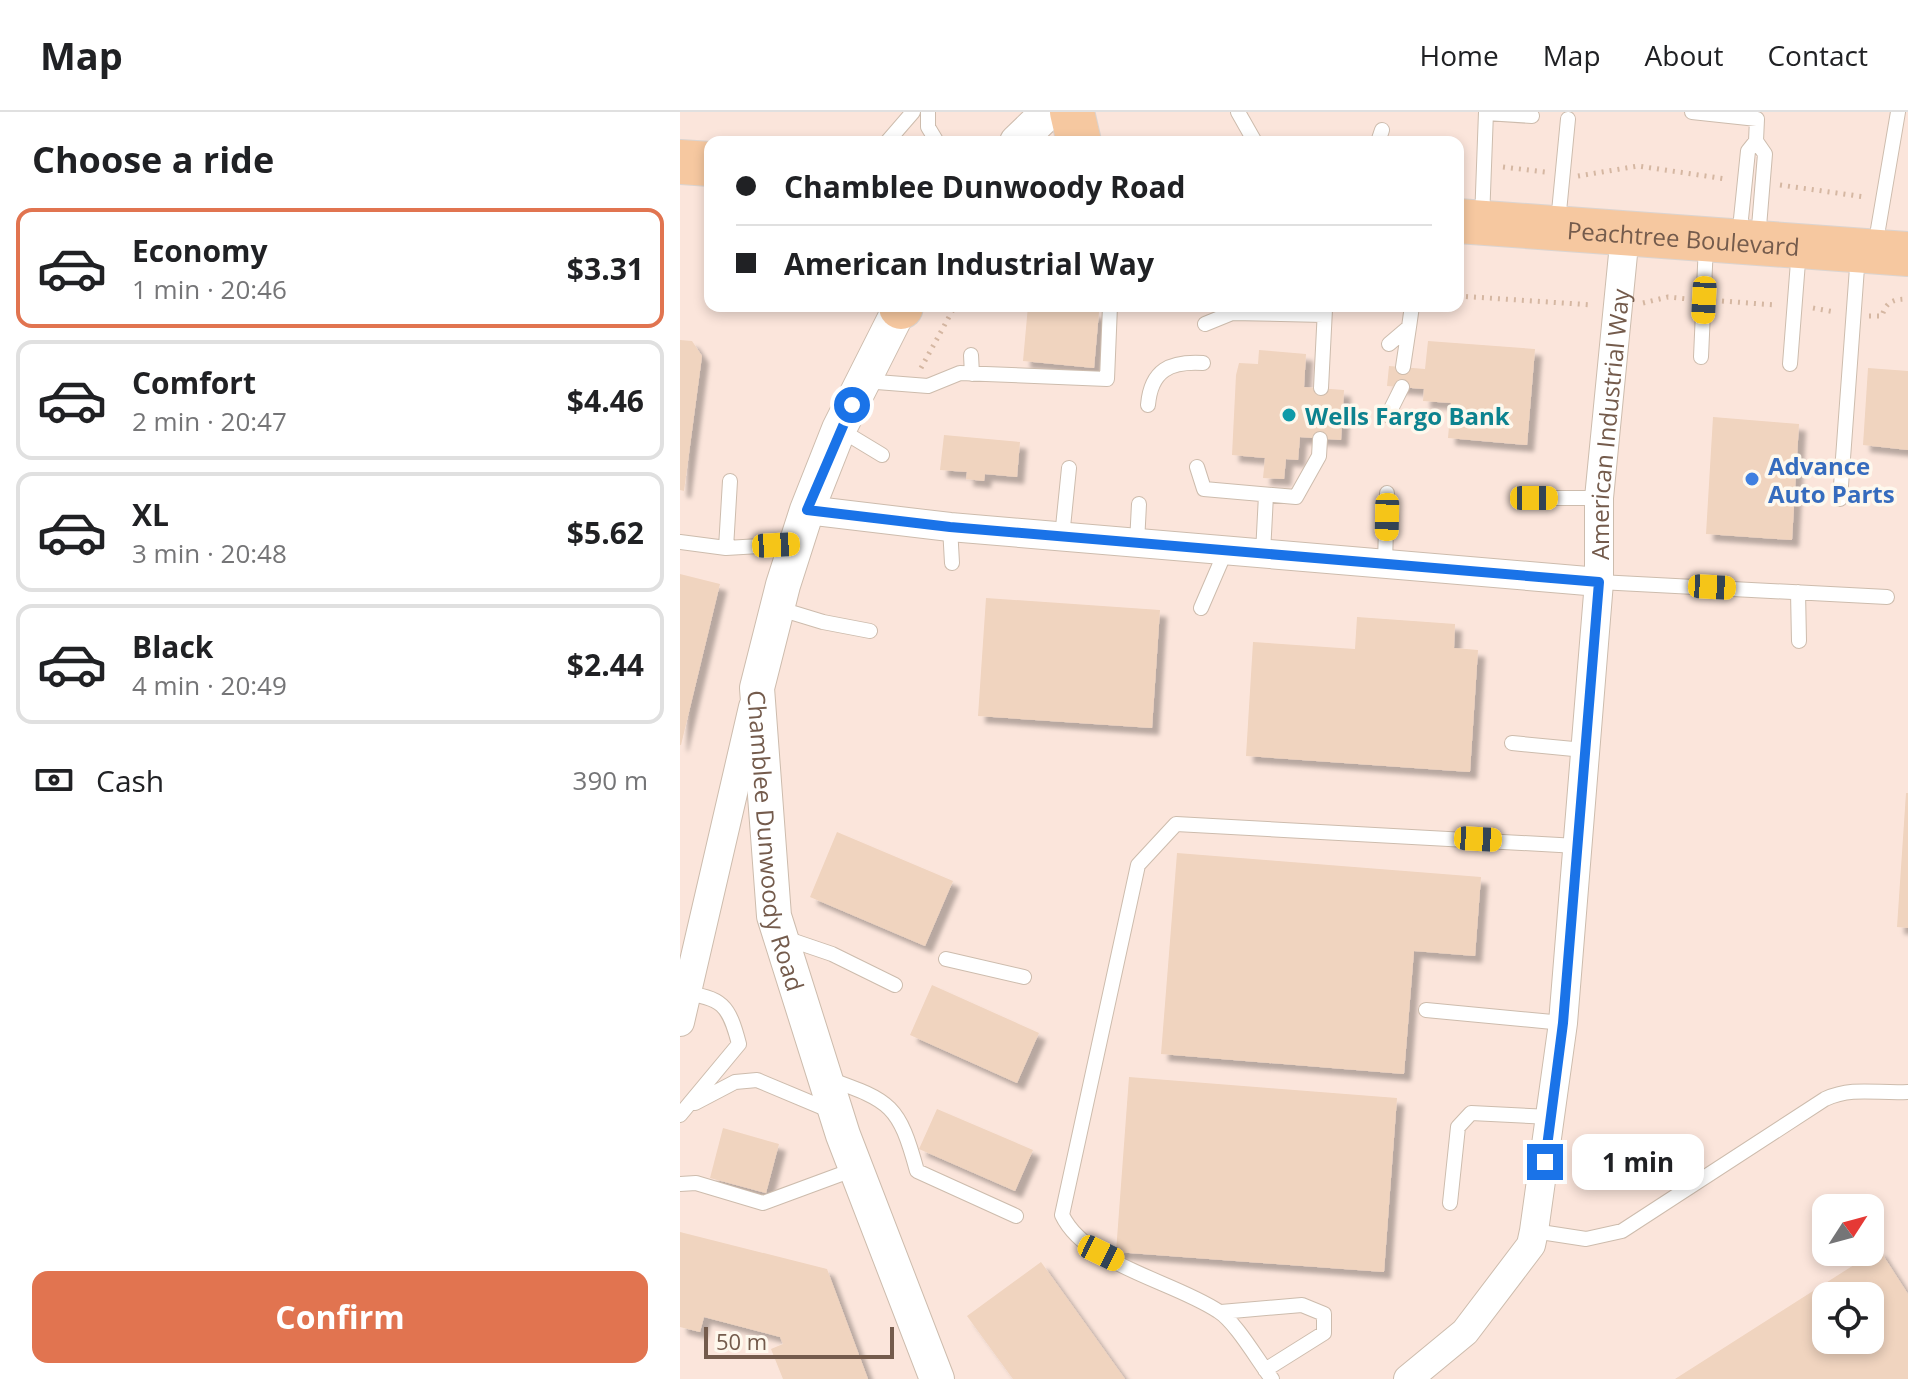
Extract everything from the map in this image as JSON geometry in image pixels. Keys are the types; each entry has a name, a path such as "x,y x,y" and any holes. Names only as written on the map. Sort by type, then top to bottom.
{"highway":[{"path":"1072,112 1078,136"},
{"path":"680,162 704,164"},
{"name":"Peachtree Boulevard","path":"1470,222 1880,251"}],"street":[{"path":"1023,136 1048,112"},
{"name":"American Industrial Way","path":"1408,1379 1465,1332 1524,1256 1531,1245 1534,1231 1563,1023 1599,582 1599,498 1625,234"},
{"name":"Chamblee Dunwoody Road","path":"898,312 839,429 807,510 757,688 771,887 781,937 856,1169 937,1379"},
{"path":"807,510 950,527 1599,582"},
{"path":"680,1022 683,993 757,688"}],"lane":[{"path":"892,136 913,112"},
{"path":"928,112 928,127 933,136"},
{"path":"1692,112 1757,119 1756,141 1748,151 1751,242 1790,364"},
{"path":"1840,499 1880,251 1898,112"},
{"path":"1470,222 1486,113 1532,116"},
{"path":"1246,115 1253,136"},
{"path":"1557,228 1568,119"},
{"path":"1701,357 1751,242"},
{"path":"864,381 928,386 960,373 1107,379 1110,312"},
{"path":"1205,324 1228,312"},
{"path":"1321,388 1325,312"},
{"path":"1403,367 1411,312"},
{"path":"1389,344 1409,327"},
{"path":"971,355 972,374"},
{"path":"1148,405 1149,387 1160,370 1181,362 1203,363"},
{"path":"1388,415 1402,387"},
{"path":"839,429 882,455"},
{"path":"1197,467 1204,489 1296,497 1319,456 1320,439"},
{"path":"1062,537 1069,468"},
{"path":"726,548 730,481"},
{"path":"1385,563 1387,493"},
{"path":"1263,553 1266,495"},
{"path":"1534,498 1599,498"},
{"path":"1137,543 1139,504"},
{"path":"950,527 952,563"},
{"path":"680,542 726,548 796,544"},
{"path":"1201,608 1226,550"},
{"path":"1599,582 1887,597"},
{"path":"1798,592 1799,641"},
{"path":"777,608 823,622 870,631"},
{"path":"1512,743 1584,750"},
{"path":"1221,1312 1302,1305 1324,1314 1324,1333 1268,1374 1221,1312 1101,1253 1070,1232 1062,1215 1138,865 1176,824 1577,846"},
{"path":"781,937 832,954 895,985"},
{"path":"946,959 1024,977"},
{"path":"683,993 707,995 721,1002 733,1021 739,1044 684,1111"},
{"path":"1426,1010 1563,1023"},
{"path":"825,1078 877,1096 893,1110 908,1139 917,1171 1016,1216"},
{"path":"684,1111 735,1082 757,1080 837,1114"},
{"path":"1534,1231 1586,1239 1622,1231 1825,1099 1844,1091 1862,1089 1908,1092"},
{"path":"1450,1203 1458,1127 1471,1113 1551,1117"},
{"path":"680,1184 696,1183 763,1203 856,1169"}],"path":[{"path":"1499,166 1544,172"},
{"path":"1575,176 1638,166 1736,181"},
{"path":"1770,184 1865,197"},
{"path":"1464,296 1600,305"},
{"path":"1637,302 1685,299"},
{"path":"1870,316 1882,316 1885,306 1891,301 1908,299"},
{"path":"1721,301 1777,305"},
{"path":"1811,308 1839,312"},
{"path":"920,369 952,312"}],"shaded area":[{"path":"680,112 1908,112 1908,1379 680,1379"}],"building":[{"path":"1027,312 1099,312 1094,368 1023,361"},
{"path":"680,340 692,341 702,356 684,491 680,490"},
{"path":"1428,341 1535,349 1527,445 1448,438 1451,403 1423,401 1424,389 1387,386 1389,366 1425,369"},
{"name":"Wells Fargo Bank","path":"1259,350 1306,354 1304,387 1344,390 1341,440 1300,437 1298,460 1286,459 1284,479 1263,478 1265,458 1232,455 1239,363 1258,364"},
{"path":"1868,368 1908,371 1908,450 1863,445"},
{"name":"Advance Auto Parts","path":"1713,417 1799,424 1792,540 1706,534"},
{"path":"944,435 1020,442 1017,477 985,474 984,481 966,479 967,472 940,470"},
{"path":"680,574 720,584 681,745 680,745"},
{"path":"986,598 1160,610 1152,728 978,716"},
{"path":"1357,617 1455,624 1454,648 1478,650 1470,772 1246,756 1253,642 1355,649"},
{"path":"1908,793 1908,928 1897,927"},
{"path":"837,832 953,881 925,946 810,897"},
{"path":"1177,853 1481,877 1475,956 1414,951 1404,1074 1161,1054"},
{"path":"932,985 1039,1033 1017,1083 910,1035"},
{"path":"1129,1077 1397,1098 1384,1272 1116,1252"},
{"path":"937,1109 1033,1150 1015,1191 919,1149"},
{"path":"723,1128 779,1144 766,1193 710,1178"},
{"path":"680,1232 827,1269 868,1379 783,1379 771,1349 783,1344 780,1337 704,1317 700,1332 680,1327"},
{"path":"1884,1257 1908,1294 1908,1379 1675,1379 1812,1292 1812,1354 1884,1354 1884,1282 1827,1282 1852,1266 1884,1266"},
{"path":"1041,1262 1125,1379 1013,1379 967,1316"}],"place":[{"name":"Wells Fargo Bank","path":"1289,415"},
{"name":"Advance Auto Parts","path":"1752,479"}],"route":[{"path":"852,405 839,429 807,510 950,527 1599,582 1563,1023 1545,1162"}]}
